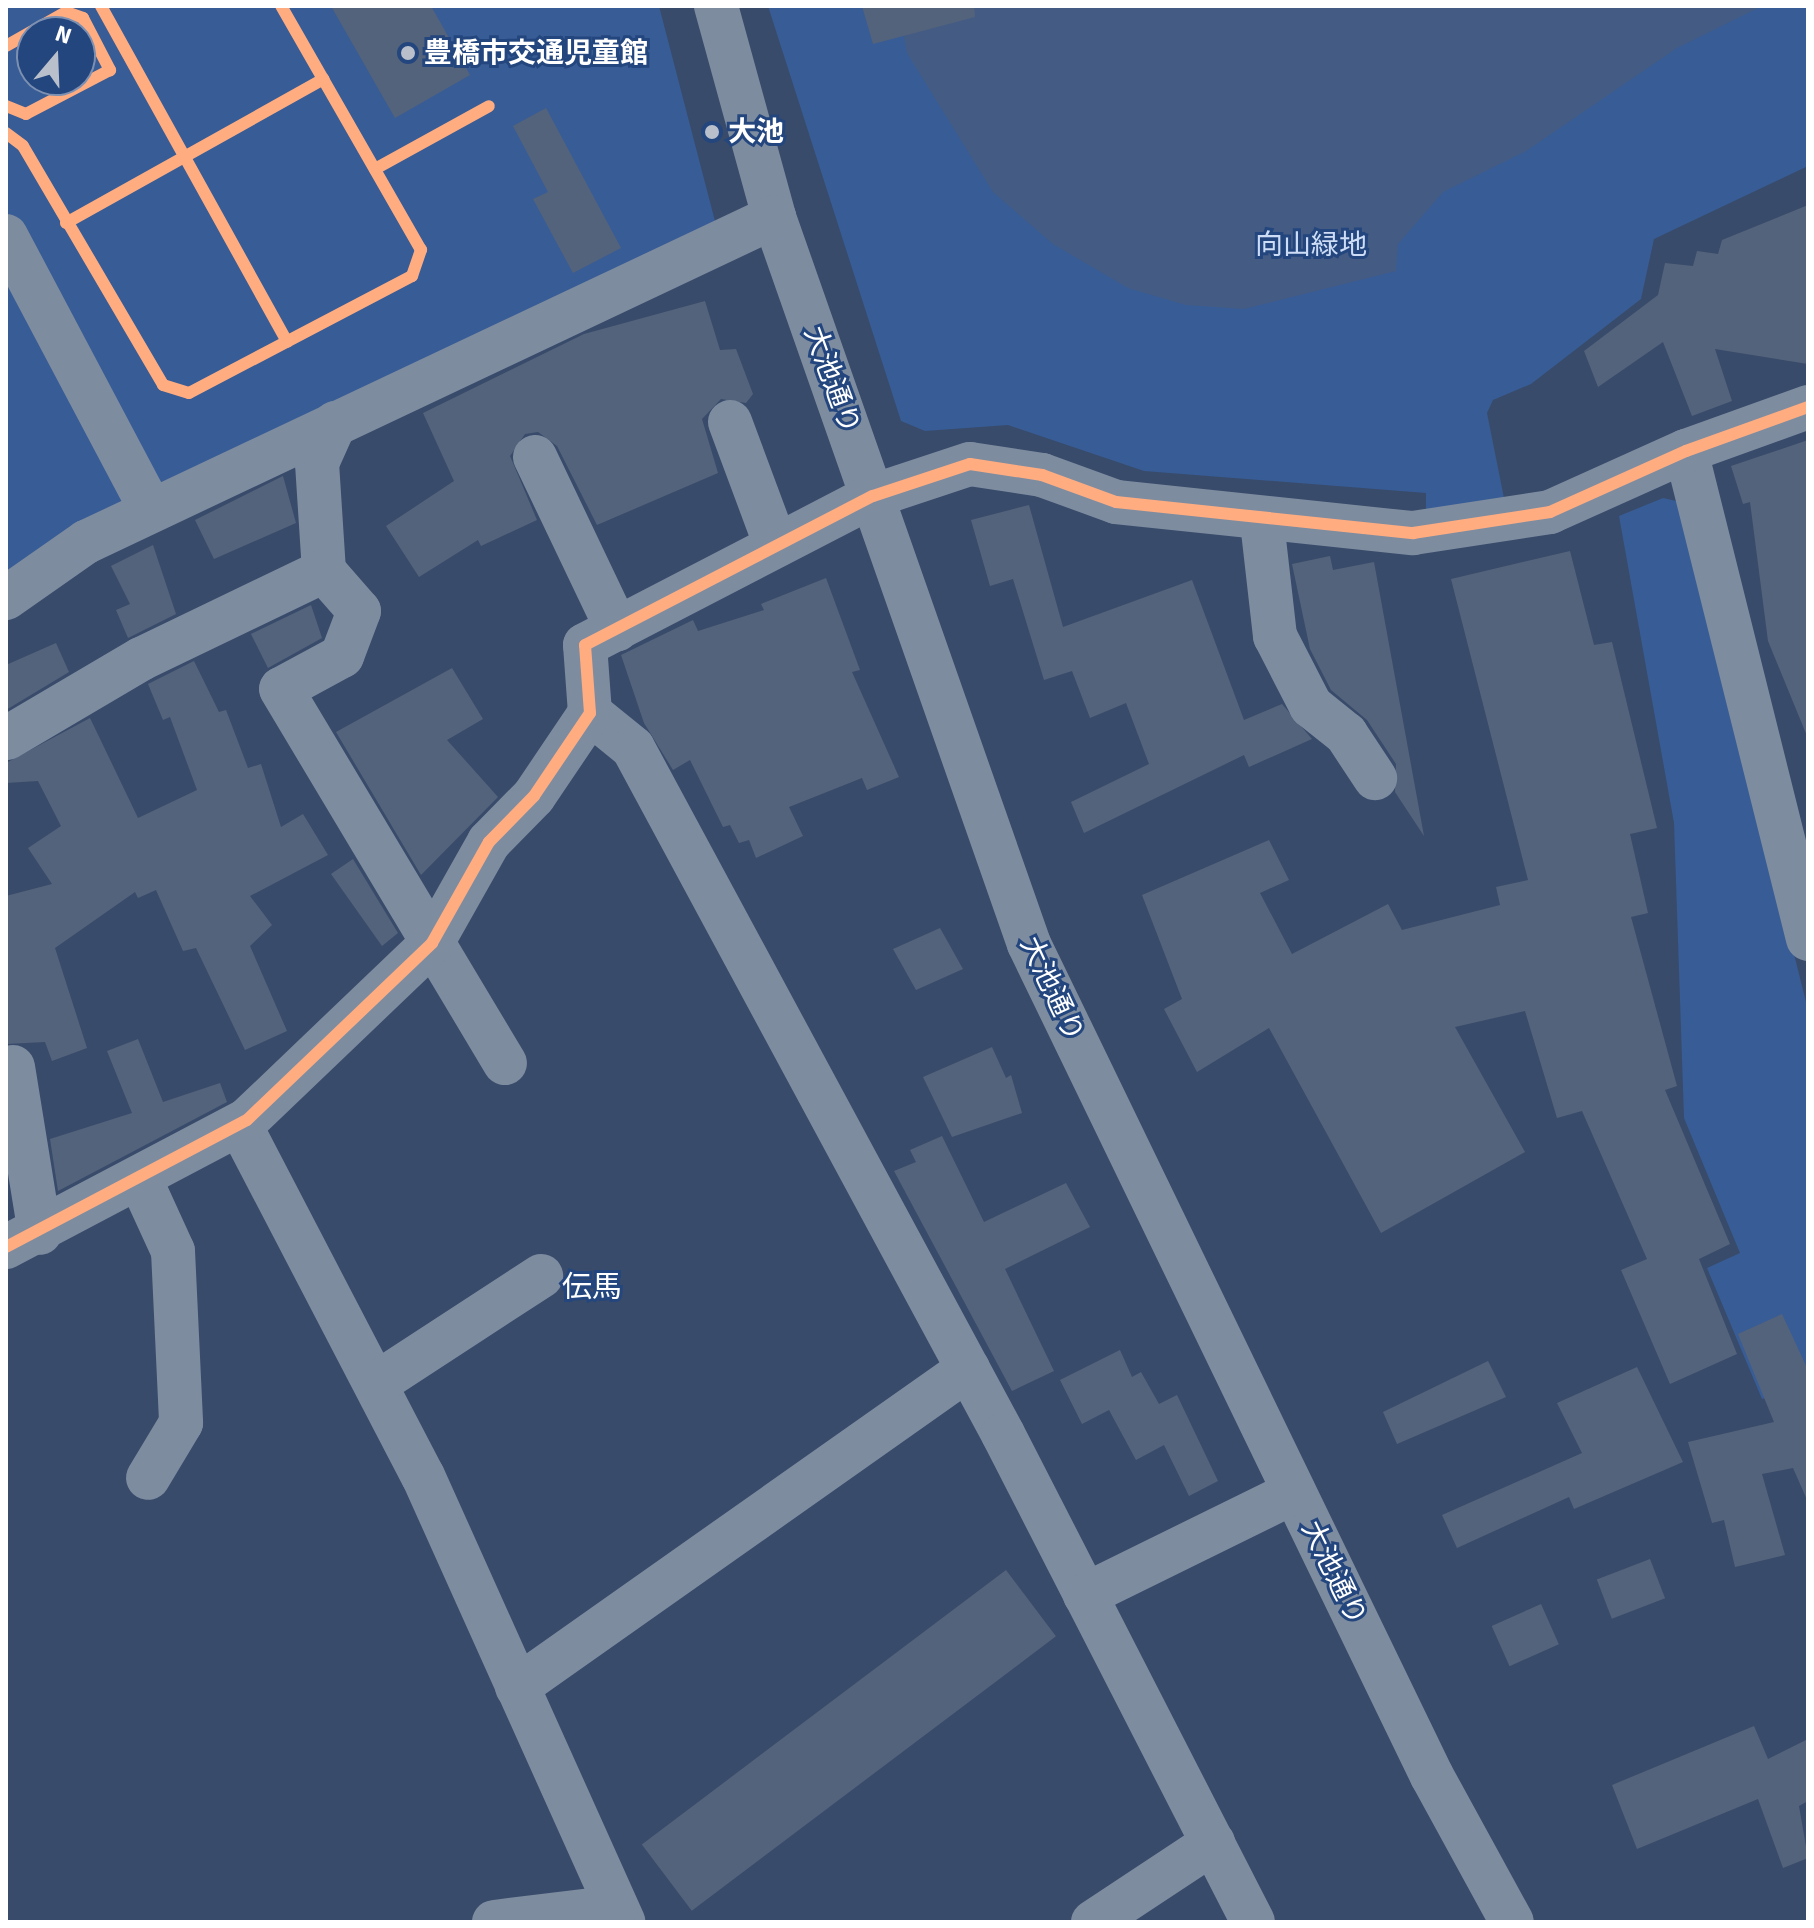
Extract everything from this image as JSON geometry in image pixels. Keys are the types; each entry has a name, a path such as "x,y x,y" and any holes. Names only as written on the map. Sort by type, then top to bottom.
{"street":[{"name":"大池通り","path":"716,6 774,217 1029,944 1294,1492 1512,1922"},
{"path":"6,598 86,542 774,217"},
{"path":"6,236 151,510"},
{"path":"13,1067 23,1240 240,1125 432,943 489,842 534,796 590,713 585,645 873,496 970,464 1042,475 1116,502 1262,522 1413,533 1494,524 1550,512 1686,451 1808,407"},
{"path":"730,422 776,546"},
{"path":"335,423 317,463 324,571 359,611 342,656 281,689 505,1063"},
{"path":"1686,451 1794,816 1808,939"},
{"path":"535,457 617,629"},
{"path":"1262,522 1275,636 1311,706 1346,734 1375,778"},
{"path":"7,738 141,659 324,571"},
{"path":"590,713 633,748 968,1369 1253,1922"},
{"path":"240,1125 377,1383 619,1915 494,1922"},
{"path":"140,1179 173,1251 181,1423 148,1478"},
{"path":"377,1383 541,1276"},
{"path":"517,1687 968,1369"},
{"path":"1085,1595 1294,1492"},
{"path":"1093,1922 1213,1843"}],"green space":[{"path":"6,6 659,6 716,225 6,574"},
{"name":"向山緑地","path":"768,6 1808,6 1808,166 1654,239 1641,299 1531,384 1493,400 1487,413 1505,503 1426,510 1426,493 1144,471 1008,425 925,431 901,421"},
{"path":"1663,498 1681,502 1808,1010 1808,1386 1762,1399 1707,1268 1740,1253 1684,1118 1674,823 1619,516"}],"shaded area":[{"path":"898,6 1762,6 1677,48 1526,151 1443,192 1398,244 1396,271 1244,309 1186,305 1128,288 1053,244 993,192 907,53"}],"building":[{"name":"豊橋市交通児童館","path":"331,6 431,6 470,75 395,118"},
{"path":"862,6 974,6 975,17 873,44"},
{"path":"546,108 621,248 573,273 533,199 548,192 513,126"},
{"path":"1808,205 1808,364 1715,349 1732,401 1692,416 1663,342 1598,387 1584,351 1658,295 1665,263 1693,266 1697,251 1718,254 1722,240"},
{"path":"705,301 720,350 736,349 753,394 746,403 721,399 702,419 718,473 597,525 557,446 538,432 525,434 510,456 537,520 481,546 478,540 419,577 386,526 454,481 423,413 584,334"},
{"path":"1808,440 1807,736 1768,641 1750,502 1743,504 1731,466"},
{"path":"283,476 296,523 214,559 195,520"},
{"path":"1029,505 1063,627 1192,580 1244,720 1282,704 1312,739 1249,767 1244,755 1084,833 1071,802 1149,764 1126,703 1090,718 1072,671 1044,680 1013,579 990,586 971,520"},
{"path":"153,545 176,614 128,638 116,610 130,604 111,566"},
{"path":"1570,551 1594,645 1612,642 1657,828 1630,834 1648,913 1631,917 1677,1086 1665,1090 1730,1244 1699,1259 1737,1354 1670,1384 1621,1270 1647,1259 1582,1111 1557,1118 1525,1011 1455,1027 1525,1152 1381,1233 1269,1028 1197,1072 1164,1009 1182,999 1142,895 1269,840 1289,880 1260,893 1292,954 1388,904 1402,930 1500,905 1496,887 1528,880 1451,579"},
{"path":"1330,556 1333,570 1374,562 1424,836 1395,792 1396,764 1367,720 1331,690 1310,649 1292,564"},
{"path":"826,578 860,670 852,672 899,777 867,790 862,778 789,807 803,836 756,858 749,840 739,843 730,825 723,827 690,760 673,770 644,723 621,655 693,620 698,631 764,610 761,604"},
{"path":"311,605 322,638 268,668 251,634"},
{"path":"56,643 69,672 6,710 6,665"},
{"path":"194,661 219,712 226,710 248,768 261,764 281,827 303,814 328,855 250,896 272,925 250,946 287,1031 245,1050 196,948 183,951 156,890 138,898 135,892 55,948 87,1048 52,1061 45,1042 6,1044 6,896 52,884 28,848 61,826 38,781 6,783 6,763 90,718 138,818 197,790 170,717 163,720 148,684"},
{"path":"452,668 483,719 447,740 498,797 421,875 336,732"},
{"path":"353,859 398,933 382,946 331,874"},
{"path":"940,928 963,969 916,990 893,949"},
{"path":"138,1039 163,1102 220,1083 227,1102 58,1191 50,1139 132,1113 107,1051"},
{"path":"992,1047 1006,1078 1011,1075 1022,1113 952,1137 923,1077"},
{"path":"942,1136 984,1222 1066,1183 1090,1227 1005,1269 1054,1371 1012,1391 894,1171 916,1162 910,1150"},
{"path":"1782,1314 1808,1370 1808,1502 1793,1468 1762,1474 1785,1555 1735,1567 1724,1520 1712,1523 1688,1442 1774,1422 1738,1334"},
{"path":"1120,1350 1132,1377 1141,1372 1159,1404 1177,1395 1218,1481 1189,1496 1164,1445 1136,1460 1109,1410 1082,1424 1060,1380"},
{"path":"1488,1361 1506,1397 1397,1444 1383,1412"},
{"path":"1637,1367 1683,1462 1574,1509 1569,1497 1457,1548 1442,1515 1582,1453 1557,1403"},
{"path":"1650,1559 1665,1598 1612,1619 1597,1579"},
{"path":"1006,1570 1056,1636 692,1911 642,1844"},
{"path":"1541,1604 1559,1644 1510,1666 1492,1626"},
{"path":"1754,1726 1768,1759 1808,1739 1808,1801 1799,1806 1808,1858 1783,1868 1758,1799 1637,1849 1612,1785"}],"cycle path":[{"path":"101,6 287,342"},
{"path":"6,133 23,146 163,385 189,393 412,276 421,250 281,6"},
{"path":"6,46 66,12 83,18 110,70 26,114 6,106"},
{"path":"66,223 324,79"},
{"path":"375,169 489,106"},
{"path":"6,1247 247,1120 432,943 489,842 534,796 590,713 585,645 873,496 970,464 1042,475 1116,502 1413,533 1550,512 1686,451 1808,407"}],"place":[{"name":"豊橋市交通児童館","path":"408,53"},
{"name":"大池","path":"712,132"}],"district":[{"name":"伝馬","path":"592,1288"}]}
